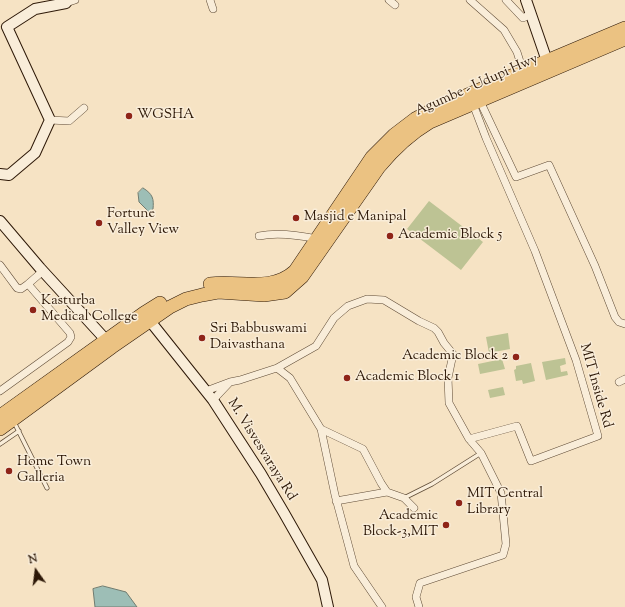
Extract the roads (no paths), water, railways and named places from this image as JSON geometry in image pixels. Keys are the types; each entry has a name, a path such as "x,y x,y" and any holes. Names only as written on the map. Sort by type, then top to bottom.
{"highway":[{"name":"Agumbe - Udupi Hwy","path":"0,429 16,425 147,317 164,301 200,286 213,284 266,284 287,278 295,271 372,157 382,146 415,119 455,100 625,28"},
{"name":"Agumbe - Udupi Hwy","path":"0,416 106,340 147,317 186,300 202,294 218,292 264,295 285,292 302,277 379,167 389,155 415,131 430,122 625,39"}],"street":[{"path":"210,0 213,9"},
{"path":"470,0 504,30 517,52 523,71"},
{"path":"506,0 523,18 531,14"},
{"path":"526,0 547,61"},
{"path":"0,174 9,175 36,153 50,120 7,27 35,9 68,1"},
{"path":"477,102 516,177 549,165 595,266 615,317 619,322 625,324"},
{"name":"MIT Inside Rd","path":"469,439 517,426 531,461 598,436 576,360 535,251 486,138 477,102"},
{"path":"50,120 70,121 84,108"},
{"path":"0,221 106,340"},
{"path":"259,236 267,234 284,234 299,235 317,239"},
{"path":"0,265 17,288 21,289 43,271"},
{"path":"0,391 68,342 71,337 70,333 28,284"},
{"path":"206,391 277,368 316,346 334,318 348,306 367,299 384,300 434,328 438,332 444,344 453,354 448,378 449,402 469,439 481,453 501,494 506,544 503,555 420,583 416,597 419,607"},
{"name":"M. Visvesvaraya Rd","path":"147,317 213,400 288,519 322,580 328,607"},
{"path":"277,368 290,378 321,429 336,501 354,566 382,607"},
{"path":"213,400 230,382"},
{"path":"321,429 363,449 387,492"},
{"path":"336,501 387,492 404,498 414,508"}],"lane":[{"path":"0,444 16,425 46,488"},
{"path":"404,498 432,484 481,453"}],"water":[{"path":"143,188 149,192 153,200 153,209 149,212 139,202 138,193"},
{"path":"103,586 126,592 137,607 95,607 93,589"}],"place":[{"name":"WGSHA","path":"129,116"},
{"name":"Masjid e Manipal","path":"296,218"},
{"name":"Fortune Valley View","path":"99,223"},
{"name":"Academic Block 5","path":"390,236"},
{"name":"Kasturba Medical College","path":"33,310"},
{"name":"Sri Babbuswami Daivasthana","path":"202,338"},
{"name":"Academic Block 2","path":"516,357"},
{"name":"Academic Block 1","path":"347,378"},
{"name":"Home Town Galleria","path":"9,471"},
{"name":"MIT Central Library","path":"459,503"},
{"name":"Academic Block-3,MIT","path":"446,525"}]}
